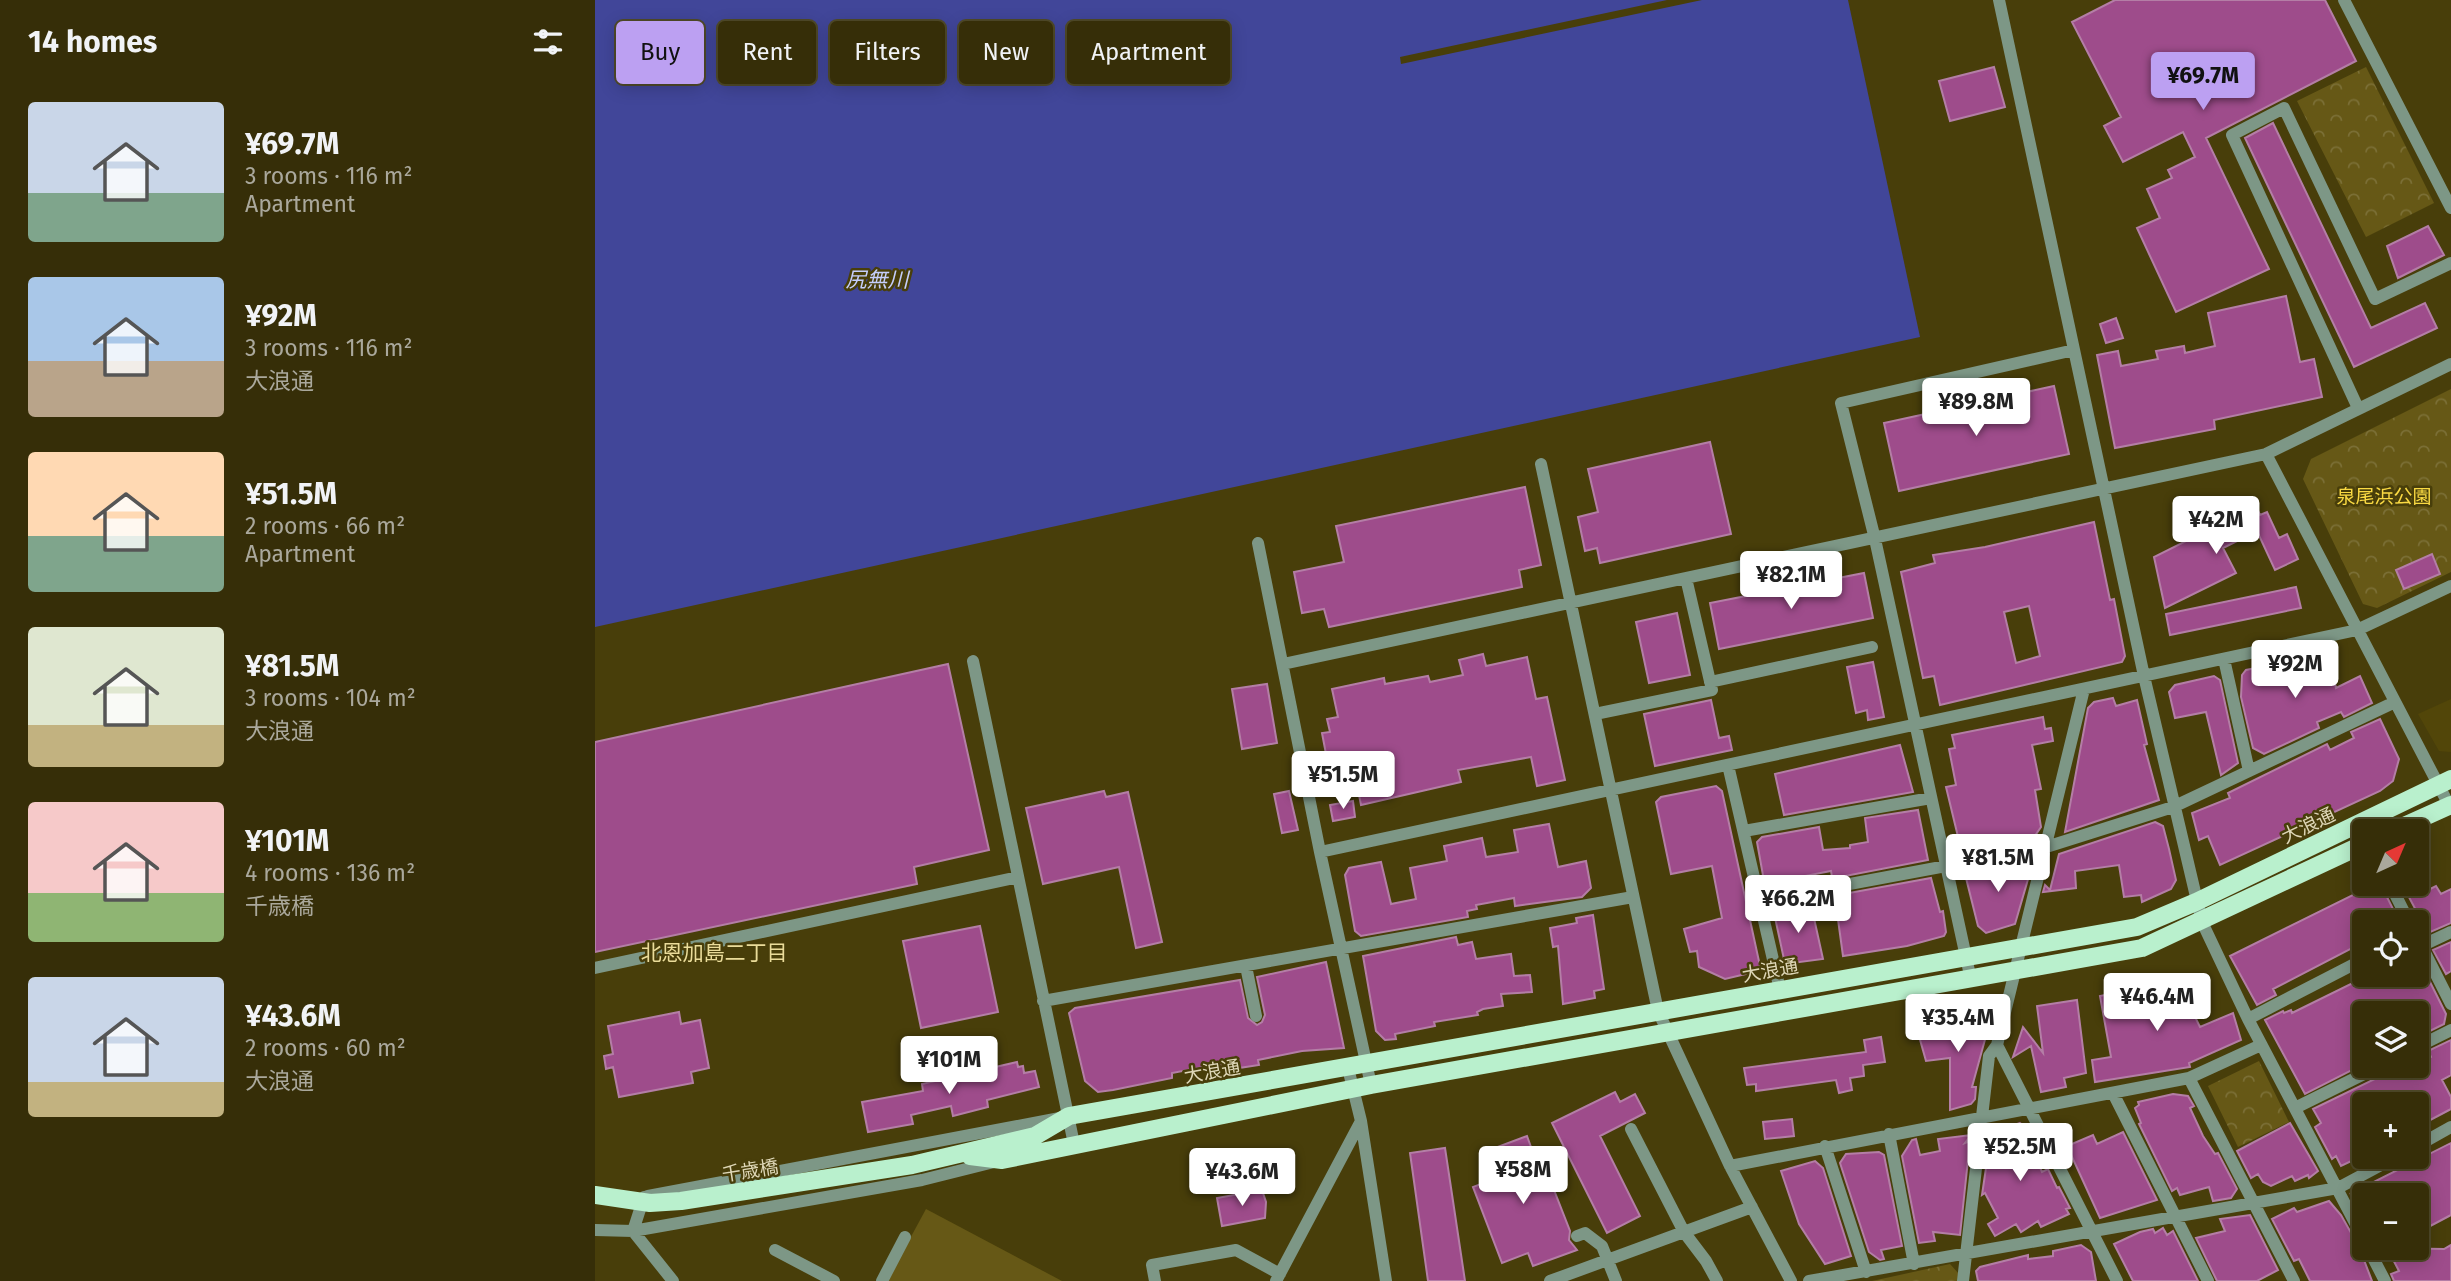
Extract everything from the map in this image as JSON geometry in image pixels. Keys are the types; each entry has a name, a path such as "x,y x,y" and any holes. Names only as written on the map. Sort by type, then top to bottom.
{"main road":[{"name":"大浪通","path":"1069,1116 2137,927 2196,902 2445,781"},
{"path":"2422,819 2450,807"},
{"path":"956,1154 1002,1160 1371,1085 2142,948 2352,850"},
{"name":"千歳橋","path":"595,1198 649,1203 681,1201 912,1165 1035,1136 1069,1116"}],"street":[{"path":"1999,0 2144,676 2201,922 2261,1045 2352,1216"},
{"path":"2344,0 2451,208"},
{"path":"2358,408 2232,135 2284,108 2375,299 2451,263"},
{"path":"1971,980 1875,538 1841,403 2074,350"},
{"path":"1283,664 2266,454 2451,364"},
{"path":"2266,454 2395,702 2445,781 2450,807"},
{"path":"1541,464 1573,601 1658,1011 1730,1166 1791,1281"},
{"path":"1258,543 1320,852 1371,1085"},
{"path":"1595,714 1712,690 1686,578"},
{"path":"1320,852 2357,630 2451,586"},
{"path":"1710,682 1873,647"},
{"path":"2224,659 2249,771"},
{"path":"973,661 1074,1144"},
{"path":"1963,1281 1980,1115 1989,1056 1997,1045 2084,689"},
{"path":"1758,901 2043,848 2173,807 2395,702"},
{"path":"1728,765 1780,990"},
{"path":"1744,831 1931,798"},
{"path":"595,968 1017,877"},
{"path":"1043,1001 1633,897"},
{"path":"2429,938 2451,932"},
{"path":"2429,961 2451,1004"},
{"path":"2248,1019 2352,965"},
{"path":"1246,966 1256,1016"},
{"path":"2429,1041 2451,1030"},
{"path":"1997,1045 2117,1281"},
{"path":"1730,1166 1980,1115 2189,1078 2261,1045"},
{"path":"1348,1068 1361,1121 1386,1281"},
{"path":"2189,1078 2294,1281"},
{"path":"2295,1108 2356,1078"},
{"path":"2113,1093 2208,1281"},
{"path":"595,1198 644,1197 1069,1116"},
{"path":"1155,1281 1152,1265 1236,1251 1278,1277 1361,1121"},
{"path":"2429,1139 2451,1127"},
{"path":"1631,1129 1684,1232 1717,1281"},
{"path":"1889,1134 1914,1264"},
{"path":"1825,1146 1866,1272"},
{"path":"595,1230 633,1231 922,1180 1002,1160"},
{"path":"1809,1281 2338,1188 2374,1169"},
{"path":"633,1231 644,1197"},
{"path":"1550,1281 1752,1208"},
{"path":"633,1231 673,1281"},
{"path":"1577,1236 1585,1233 1597,1239 1616,1281"},
{"path":"882,1281 905,1237"},
{"path":"775,1250 834,1281"},
{"path":"2374,1260 2385,1281"}],"shaded area":[{"path":"2451,699 2451,752 2439,751 2418,714"}],"green space":[{"path":"2366,67 2434,203 2366,237 2297,101"},
{"name":"泉尾浜公園","path":"2451,389 2451,572 2377,608 2363,604 2303,479 2311,459"},
{"path":"2259,1061 2289,1122 2238,1147 2208,1086"},
{"path":"926,1209 1062,1281 887,1281"},
{"path":"1950,1264 1959,1274 1958,1281 1872,1281"}],"water":[{"name":"尻無川","path":"595,0 1848,0 1920,337 595,627"}],"pier":[{"path":"1667,0 1702,0 1401,64 1400,57"}],"building":[{"path":"2115,0 2325,0 2356,61 2206,138 2269,269 2176,312 2137,228 2160,218 2147,189 2172,178 2168,170 2195,157 2183,132 2123,162 2104,126 2121,117 2072,22"},
{"path":"1994,67 2005,107 1950,121 1939,81"},
{"path":"2273,123 2371,328 2425,303 2437,328 2354,367 2245,138"},
{"path":"2428,226 2444,255 2398,278 2387,246"},
{"path":"2286,296 2300,362 2314,359 2322,397 2214,420 2215,429 2115,448 2097,355 2118,351 2121,366 2158,359 2156,351 2184,346 2185,353 2215,346 2208,313"},
{"path":"2116,318 2123,338 2106,343 2100,324"},
{"path":"2054,386 2069,454 1899,491 1884,423"},
{"path":"1710,442 1731,534 1600,563 1597,548 1585,551 1578,517 1598,512 1588,469"},
{"path":"1525,487 1541,565 1519,570 1522,587 1329,627 1324,609 1302,613 1294,572 1344,562 1336,526"},
{"path":"2256,506 2260,515 2267,512 2279,538 2287,534 2298,559 2275,570 2257,531 2223,548 2236,573 2165,608 2154,557"},
{"path":"2094,522 2110,600 2114,599 2125,656 2122,662 1940,705 1934,676 1923,678 1901,572 1935,563 1933,555 1985,547","holes":["2029,606 2040,656 2016,663 2004,612"]},
{"path":"2432,554 2440,574 2404,589 2396,570"},
{"path":"1864,573 1873,618 1719,649 1710,603"},
{"path":"2296,587 2301,608 2170,635 2166,614"},
{"path":"1677,613 1690,675 1649,683 1636,622"},
{"path":"1483,654 1486,666 1527,657 1536,699 1547,697 1565,780 1537,786 1531,757 1458,770 1461,782 1361,805 1354,770 1330,775 1322,733 1330,732 1327,719 1338,717 1332,689 1384,678 1385,684 1428,676 1430,682 1463,675 1459,660"},
{"path":"2329,657 2336,688 2360,676 2372,703 2344,717 2341,712 2317,722 2319,728 2264,754 2253,748 2241,697 2242,675 2246,670 2301,659 2301,662"},
{"path":"1873,662 1884,717 1868,720 1867,710 1856,713 1847,667"},
{"path":"948,664 989,850 914,867 917,884 595,952 595,742"},
{"path":"2214,676 2220,680 2238,763 2221,775 2206,712 2175,718 2169,692 2175,685"},
{"path":"1267,684 1277,743 1242,749 1232,689"},
{"path":"2113,698 2116,706 2137,700 2147,744 2144,745 2159,800 2065,832 2088,708 2094,702"},
{"path":"1711,700 1719,738 1729,736 1732,750 1655,766 1644,714"},
{"path":"2043,717 2045,729 2051,728 2053,741 2032,745 2041,789 2035,790 2041,827 2032,840 1966,853 1960,845 1946,787 1956,785 1949,749 1955,748 1952,735"},
{"path":"2380,719 2399,759 2393,781 2380,791 2220,865 2208,836 2199,840 2192,813 2230,798 2228,793 2327,744 2330,750 2354,738 2351,732"},
{"path":"1900,745 1913,792 1784,815 1775,774"},
{"path":"1716,786 1722,791 1760,966 1754,972 1725,979 1699,967 1697,951 1690,952 1684,929 1722,918 1712,866 1671,874 1656,802 1661,797"},
{"path":"1104,791 1106,797 1128,792 1162,942 1136,948 1119,867 1043,884 1026,808"},
{"path":"1289,791 1298,830 1282,833 1274,794"},
{"path":"1353,801 1355,817 1333,821 1330,805"},
{"path":"1918,810 1928,860 1835,878 1832,877 1831,871 1805,876 1806,881 1774,889 1764,881 1757,842 1762,837 1819,827 1823,850 1850,848 1850,845 1868,842 1865,818"},
{"path":"2155,822 2163,826 2169,849 2176,880 2171,889 2142,902 2141,895 2124,897 2119,865 2075,871 2076,888 2043,892 2045,885 2050,890 2059,854"},
{"path":"1549,824 1558,867 1586,861 1591,888 1582,897 1515,906 1514,898 1476,905 1477,909 1467,911 1468,917 1361,936 1355,931 1345,875 1349,868 1381,862 1391,904 1416,899 1410,868 1447,861 1444,846 1482,838 1486,857 1518,852 1514,830"},
{"path":"2023,861 2031,869 2015,924 1986,933 1978,926 1966,878 1974,870"},
{"path":"1931,878 1940,912 1943,911 1946,932 1944,936 1907,946 1843,956 1836,905 1839,904 1838,895"},
{"path":"2436,886 2441,894 2451,889 2451,923 2429,933 2429,910 2416,910 2408,896 2429,896 2429,890"},
{"path":"2352,895 2386,896 2393,909 2352,910 2352,948 2273,989 2276,995 2257,1005 2230,956"},
{"path":"1789,904 1790,911 1812,909 1823,959 1785,964 1774,913 1779,906"},
{"path":"1593,915 1604,989 1594,991 1595,998 1563,1004 1558,946 1553,947 1550,928 1577,923 1576,918"},
{"path":"980,926 998,1012 921,1028 903,941"},
{"path":"1456,937 1458,945 1472,942 1476,959 1511,954 1514,976 1530,975 1532,992 1501,994 1503,1006 1483,1009 1477,1012 1478,1015 1434,1022 1435,1026 1395,1034 1396,1039 1385,1040 1376,1031 1363,956"},
{"path":"2451,942 2451,971 2446,974 2433,950"},
{"path":"1326,962 1344,1048 1302,1051 1258,1060 1259,1065 1239,1068 1239,1065 1226,1064 1198,1068 1172,1073 1172,1078 1098,1092 1085,1081 1069,1013 1075,1008 1240,980 1248,1018 1257,1025 1265,1015 1257,977"},
{"path":"2177,980 2200,1027 2233,1013 2241,1040 2189,1063 2190,1067 2095,1082 2092,1060 2111,1057 2100,996"},
{"path":"2429,980 2446,1014 2444,1024 2429,1032 2429,1001 2352,1001 2352,1070 2305,1094 2265,1020 2283,1011 2284,1013 2291,1010 2292,1013 2352,983 2352,987 2429,987"},
{"path":"2077,1000 2086,1073 2064,1078 2066,1087 2041,1092 2031,1046 2013,1057 2023,1027 2043,1053 2037,1006"},
{"path":"679,1012 681,1024 700,1020 709,1068 691,1072 693,1083 619,1097 613,1067 606,1069 604,1056 613,1054 608,1026"},
{"path":"1983,1015 1989,1025 1972,1087 1976,1087 1975,1099 1971,1104 1950,1110 1950,1058 1926,1061 1917,1029 1943,1026 1944,1023"},
{"path":"1881,1037 1885,1062 1863,1065 1864,1076 1850,1078 1852,1090 1839,1093 1836,1080 1756,1091 1756,1084 1747,1085 1744,1068 1866,1052 1864,1040"},
{"path":"2451,1040 2451,1075 2442,1080 2451,1097 2451,1109 2429,1121 2429,1092 2352,1092 2352,1161 2341,1166 2336,1156 2332,1159 2315,1127 2321,1123 2313,1109 2377,1078 2429,1078 2429,1051"},
{"path":"1017,1062 1018,1067 1023,1066 1024,1073 1035,1071 1039,1087 987,1100 988,1107 953,1116 951,1106 911,1115 913,1124 868,1132 862,1102 923,1091 922,1084"},
{"path":"1615,1092 1620,1102 1635,1094 1645,1113 1600,1136 1640,1216 1607,1233 1552,1123"},
{"path":"2173,1094 2188,1096 2194,1106 2190,1108 2203,1136 2215,1154 2218,1153 2237,1189 2231,1198 2213,1201 2209,1187 2180,1195 2177,1188 2172,1191 2139,1124 2141,1123 2135,1108 2139,1105 2138,1102"},
{"path":"1792,1119 1794,1136 1765,1139 1763,1122"},
{"path":"2020,1123 2029,1130 2035,1144 2030,1146 2042,1172 2048,1169 2070,1208 2066,1209 2069,1214 2041,1227 2038,1221 2021,1232 2016,1224 1995,1236 1988,1224 1998,1218 1985,1193 1982,1195 1991,1134"},
{"path":"2290,1123 2318,1171 2309,1178 2308,1175 2295,1181 2292,1176 2271,1186 2263,1182 2258,1174 2251,1178 2237,1151"},
{"path":"2123,1132 2157,1200 2100,1218 2067,1146 2093,1135 2097,1144"},
{"path":"1971,1135 1965,1143 1970,1141 1960,1235 1933,1232 1935,1241 1919,1243 1902,1156 1912,1140 1916,1139 1920,1155 1940,1151 1938,1139"},
{"path":"1527,1136 1539,1169 1545,1167 1570,1231 1569,1240 1577,1250 1533,1266 1528,1253 1502,1263 1473,1187 1494,1179 1484,1152"},
{"path":"2451,1143 2451,1215 2429,1227 2429,1183 2372,1183 2400,1169 2429,1169 2429,1154"},
{"path":"1445,1148 1465,1281 1428,1281 1410,1153"},
{"path":"1879,1152 1884,1155 1902,1246 1881,1250 1884,1259 1880,1260 1869,1252 1840,1163 1846,1154"},
{"path":"1815,1161 1823,1168 1851,1256 1825,1264 1799,1224 1781,1171"},
{"path":"1262,1190 1266,1202 1265,1218 1222,1226 1217,1198"},
{"path":"2329,1201 2352,1235 2352,1260 2364,1260 2372,1281 2310,1281 2299,1259 2294,1261 2272,1219 2294,1208 2297,1212"},
{"path":"2250,1215 2278,1270 2257,1281 2217,1281 2196,1238 2225,1231 2220,1219"},
{"path":"2163,1228 2167,1235 2173,1231 2198,1281 2133,1281 2114,1244 2140,1232 2153,1229 2155,1233"},
{"path":"2081,1245 2091,1252 2096,1281 1978,1281 1976,1271 1980,1267 2028,1255 2028,1259 2053,1256 2053,1251"},
{"path":"2451,1245 2451,1281 2394,1281 2391,1274 2399,1271 2393,1260 2429,1260 2429,1249 2444,1249"}],"district":[{"name":"北恩加島二丁目","path":"714,953"}]}
